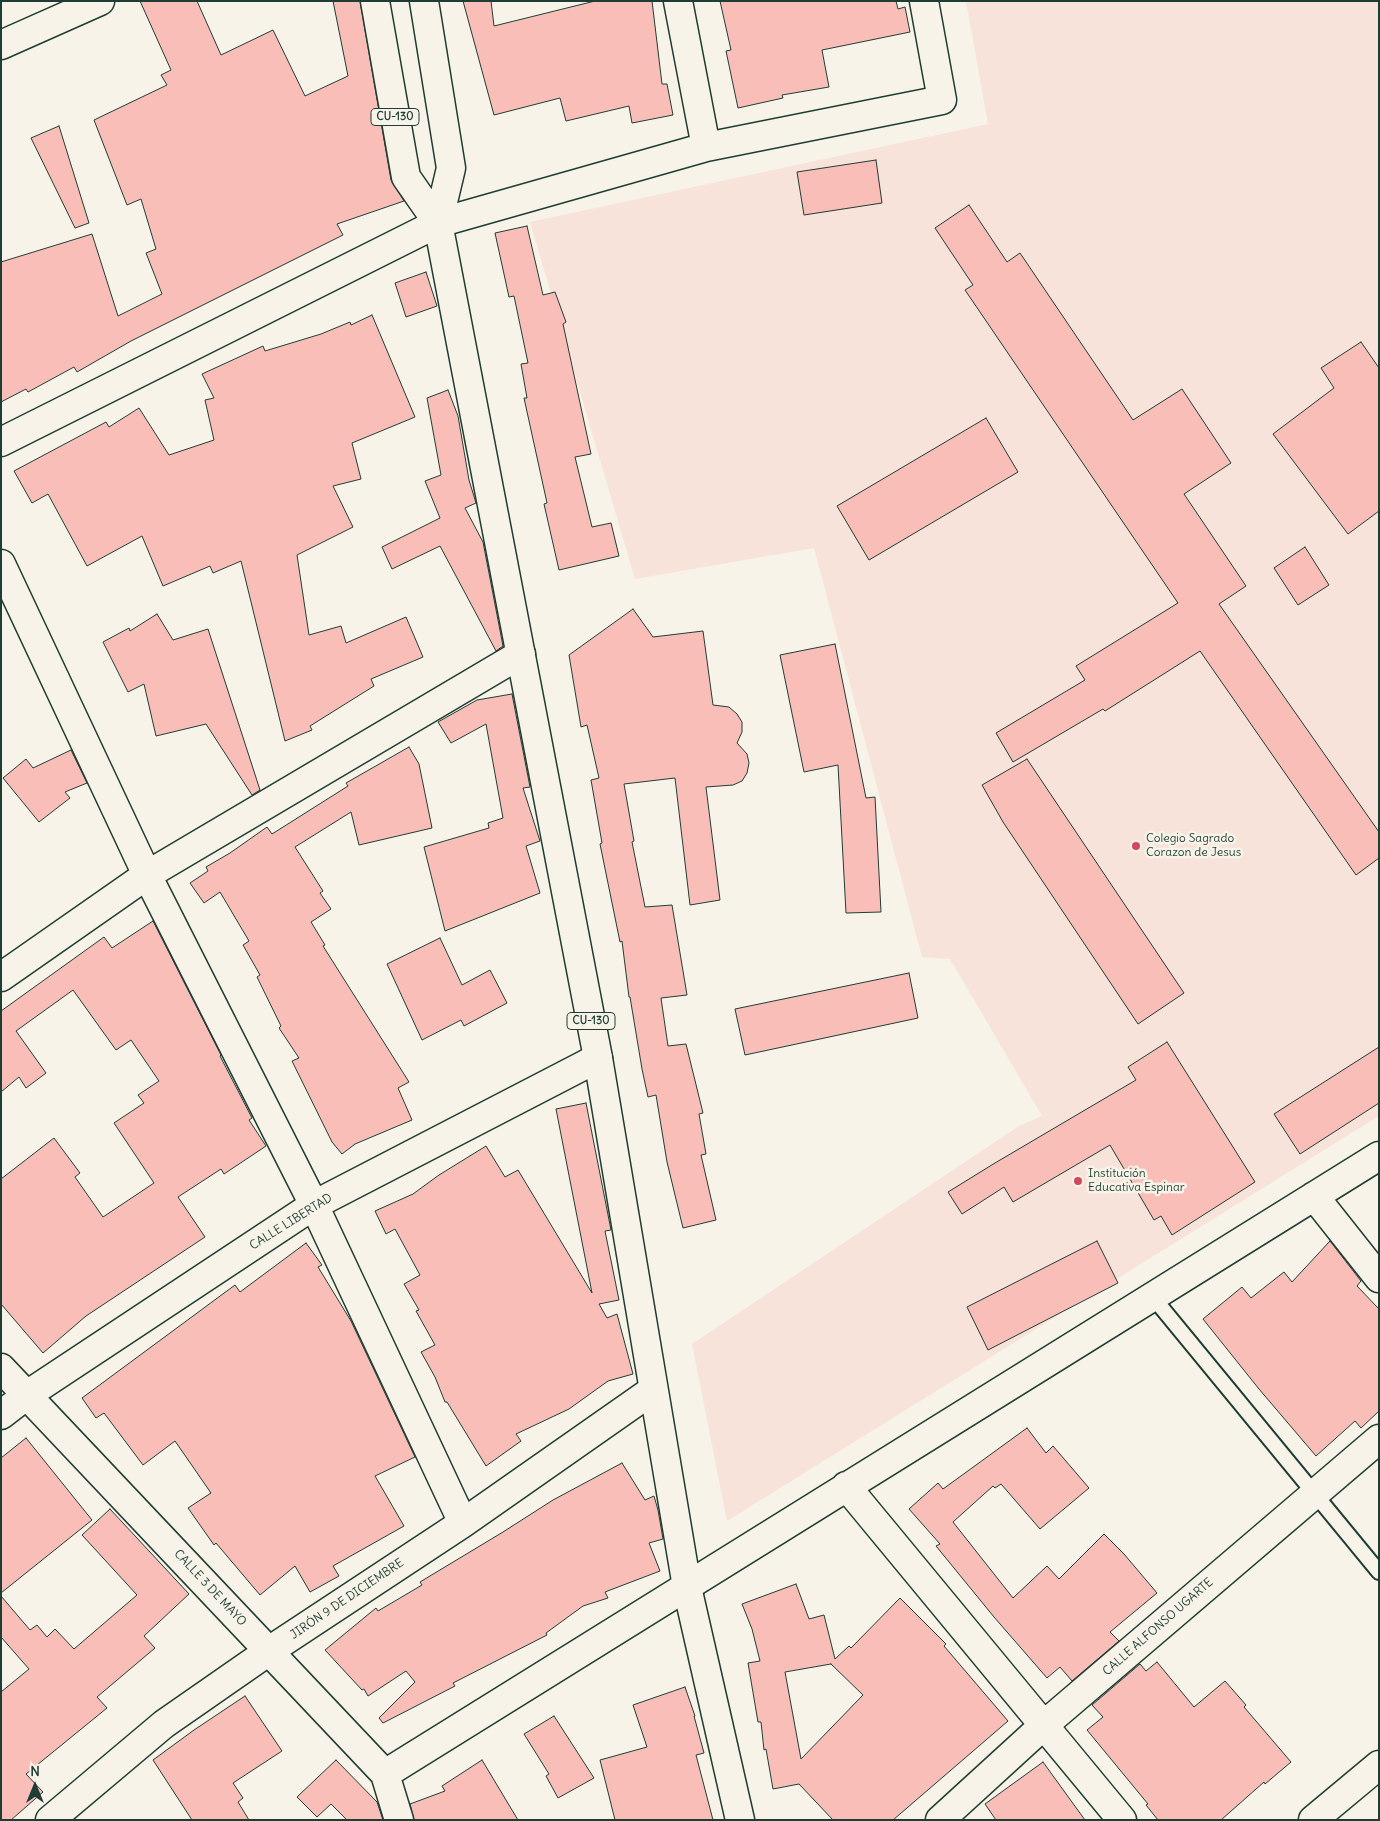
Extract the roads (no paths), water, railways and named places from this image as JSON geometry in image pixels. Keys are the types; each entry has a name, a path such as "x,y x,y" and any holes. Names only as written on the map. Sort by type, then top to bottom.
{"street":[{"path":"1,45 100,1"},
{"name":"CU-130","path":"375,1 406,177 438,223 598,1058 687,1587 740,1820"},
{"name":"CU-130","path":"424,1 451,168 438,223"},
{"path":"678,1 706,147"},
{"path":"1,442 438,223 706,147 942,100 924,1"},
{"path":"1,564 147,875 314,1205 462,1522"},
{"path":"1,977 147,875 521,654"},
{"name":"CALLE LIBERTAD","path":"1,1414 314,1205 598,1058"},
{"path":"385,1774 1379,1156"},
{"path":"1314,1196 1379,1278"},
{"name":"CALLE 3 DE MAYO","path":"1,1368 385,1774 399,1820"},
{"name":"JIRÓN 9 DE DICIEMBRE","path":"50,1820 164,1724 653,1390"},
{"name":"CALLE ALFONSO UGARTE","path":"940,1820 1044,1725 1379,1439"},
{"path":"846,1486 1122,1820"},
{"path":"1313,1820 1379,1765"}],"lane":[{"path":"1152,1296 1379,1572"}],"place":[{"name":"Colegio Sagrado Corazon de Jesus","path":"1136,846"},
{"name":"Institución Educativa Espinar","path":"1078,1181"}]}
